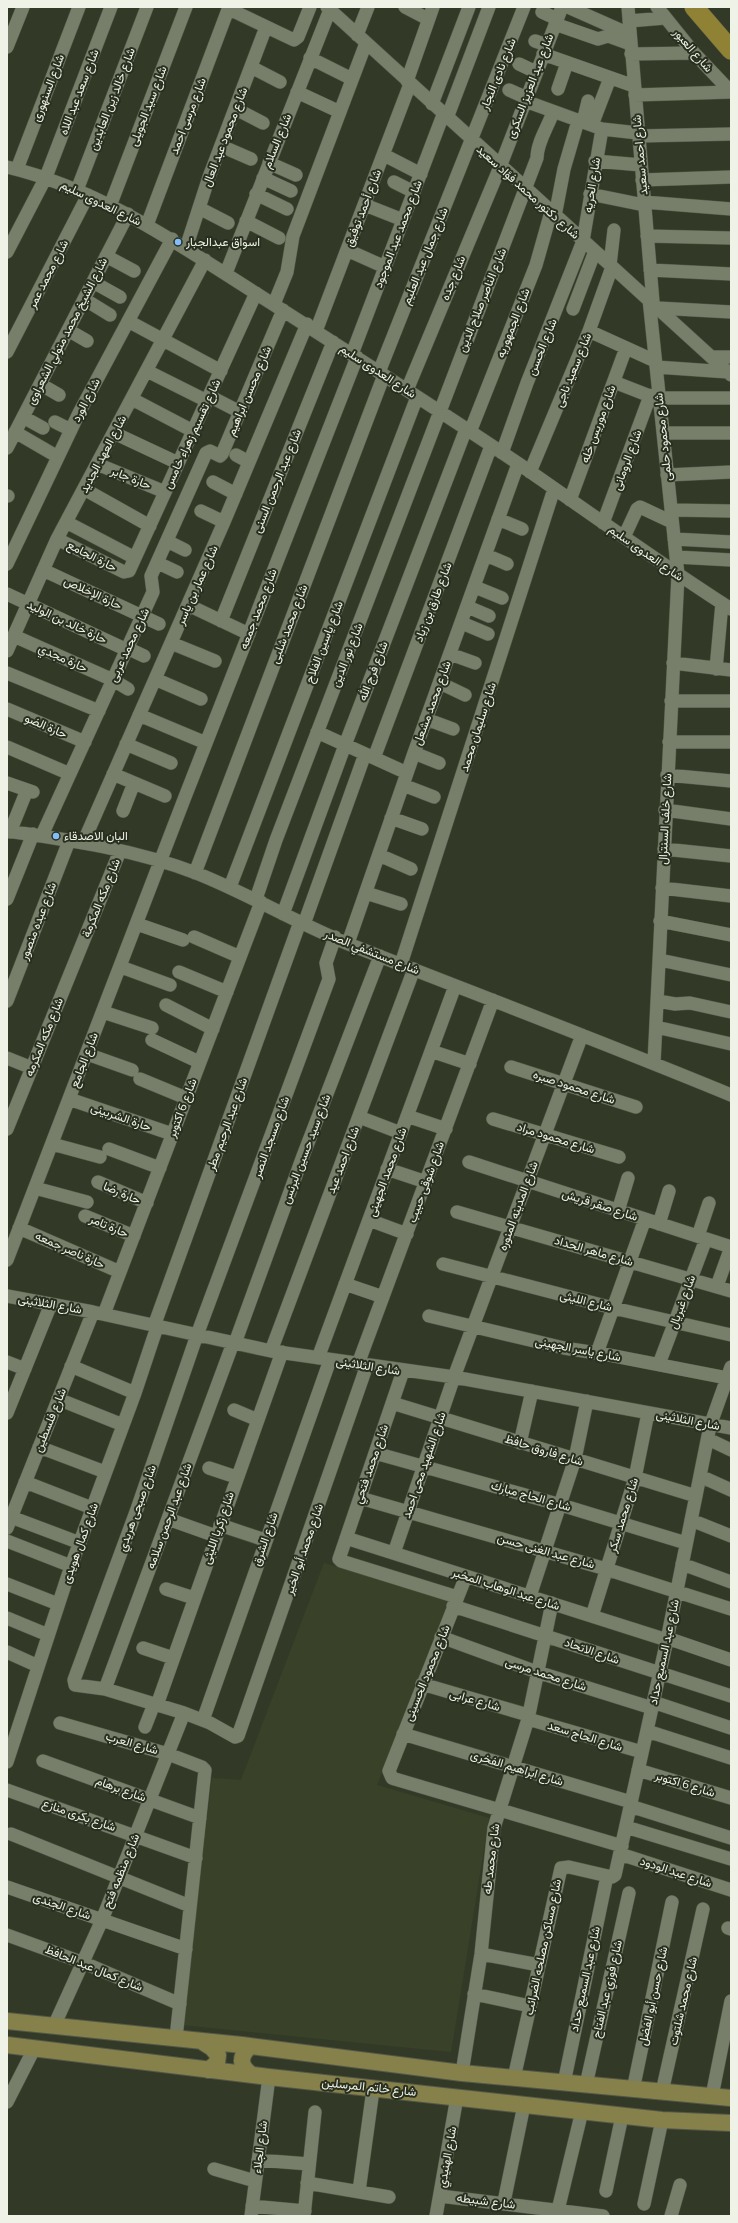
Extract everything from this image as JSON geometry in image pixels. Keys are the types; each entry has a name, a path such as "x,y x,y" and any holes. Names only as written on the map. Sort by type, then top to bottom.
{"highway":[{"path":"694,7 731,50"}],"main road":[{"name":"شارع خاتم المرسلين","path":"7,2021 200,2040 462,2073 731,2098"},
{"path":"200,2040 212,2048 218,2055 216,2064 208,2070"},
{"name":"شارع خاتم المرسلين","path":"7,2045 208,2070 622,2116 662,2120 728,2123"},
{"path":"250,2046 243,2055 242,2063 246,2070 252,2075"},
{"path":"682,2094 706,2104 731,2108"}],"street":[{"path":"7,47 23,7"},
{"name":"شارع السنهورى","path":"12,168 79,7"},
{"name":"شارع سعد عبد اللاه","path":"7,252 46,177 112,7"},
{"name":"شارع خالد زين العابدين","path":"83,193 147,7"},
{"name":"شارع سيد الجويلى","path":"110,206 186,7"},
{"path":"229,8 294,40 298,37 310,7"},
{"path":"361,39 368,7"},
{"path":"405,7 431,13"},
{"path":"432,104 469,7"},
{"name":"شارع محمد عبد الموجود","path":"354,355 386,263 489,7"},
{"name":"شارع نادى النجار","path":"472,140 524,7"},
{"path":"568,7 630,38"},
{"name":"شارع احمد سعيد","path":"628,7 653,303"},
{"name":"شارع العبور","path":"657,7 694,53 731,92"},
{"name":"شارع مرسى احمد","path":"147,225 229,8"},
{"name":"شارع دكتور محمد فؤاد سعيد","path":"329,8 408,83 729,373"},
{"name":"شارع السلام","path":"226,273 329,8"},
{"path":"542,12 558,16 598,39 608,36 630,38 694,53"},
{"name":"شارع أحمد توفيق","path":"311,328 347,250 384,155 431,13"},
{"name":"شارع عبد العزيز السكرى","path":"500,166 536,72 542,46 558,16"},
{"path":"630,38 665,18"},
{"name":"شارع محمود عبد العال","path":"186,248 221,146 266,27"},
{"name":"شارع محسن ابراهيم","path":"206,454 209,451 221,455 240,412 278,307 287,272 293,236 352,79 361,39"},
{"path":"542,46 567,63 610,78 634,90 731,92"},
{"path":"310,58 352,79"},
{"path":"558,89 567,63"},
{"path":"519,64 536,72"},
{"path":"251,67 280,82"},
{"path":"589,124 610,78"},
{"path":"509,90 526,100 553,112 589,124 638,134 731,134"},
{"path":"297,92 340,112"},
{"path":"588,101 589,124"},
{"path":"236,109 263,123"},
{"name":"شارع الناصر صلاح الدين","path":"440,412 526,189 537,158 540,143 553,112"},
{"name":"شارع الحريه","path":"583,241 595,161 589,124"},
{"name":"شارع الجمهوريه","path":"468,430 536,265 553,214 564,169 589,124"},
{"name":"شارع جمال عبد العليم","path":"382,373 472,140"},
{"path":"221,146 251,159"},
{"path":"384,155 421,174"},
{"path":"595,161 641,165"},
{"path":"269,163 296,175"},
{"name":"شارع جده","path":"412,393 500,166"},
{"name":"شارع العدوى سليم","path":"12,168 46,177 83,193 128,214 172,238 497,449 678,575 726,602"},
{"path":"642,180 731,177"},
{"path":"263,178 291,191"},
{"path":"394,182 414,192"},
{"name":"شارع محمد عمر","path":"7,352 83,193"},
{"path":"256,194 286,209"},
{"path":"590,194 644,204 731,209"},
{"path":"364,205 403,220"},
{"path":"199,208 228,223"},
{"name":"شارع الشيخ محمد متولي الشعراوى","path":"7,448 128,214"},
{"path":"246,221 279,238"},
{"name":"شارع سعيد ناجى","path":"530,472 589,331 611,266 614,230"},
{"path":"647,236 731,238"},
{"name":"شارع الورد","path":"7,564 71,430 172,238"},
{"name":"شارع الحسن","path":"497,449 527,383 583,241"},
{"path":"347,250 386,263"},
{"path":"367,250 386,263"},
{"path":"573,309 595,251"},
{"path":"106,256 134,271"},
{"name":"شارع العهد الجديد","path":"7,651 57,539 205,260"},
{"path":"650,270 731,274"},
{"path":"93,282 120,297"},
{"name":"شارع تقسيم زهراء خامس","path":"126,573 135,558 166,492 256,293"},
{"path":"84,299 110,315"},
{"path":"653,303 731,312"},
{"name":"شارع محمود حلمى","path":"653,303 656,396 663,433 678,575"},
{"path":"128,321 163,341 221,370"},
{"name":"شارع عمار بن ياسر","path":"83,843 249,462 311,328"},
{"path":"68,330 87,341"},
{"path":"589,331 656,364 729,373"},
{"name":"شارع عبد الرحمن السنى","path":"221,621 333,342"},
{"name":"شارع موريس خله","path":"570,500 626,348"},
{"name":"شارع محمد جمعه","path":"162,861 354,355"},
{"path":"711,357 731,357"},
{"path":"147,371 240,412"},
{"name":"شارع محمد شلبى","path":"195,873 382,373"},
{"path":"614,382 656,396 731,398"},
{"path":"40,384 59,395"},
{"name":"شارع ياسين الفلاح","path":"230,887 412,393"},
{"name":"شارع الرومانى","path":"603,523 656,396"},
{"path":"132,399 193,431"},
{"name":"شارع نور الدين","path":"259,901 276,840 440,412"},
{"path":"23,417 43,428"},
{"path":"55,422 71,430"},
{"name":"شارع فرج الله","path":"283,914 345,745 468,430"},
{"path":"15,432 58,457"},
{"path":"114,433 178,464"},
{"path":"663,433 731,433"},
{"name":"شارع طارق بن زياد","path":"302,923 497,449"},
{"name":"شارع محمد عربى","path":"38,835 70,774 153,592 150,580 206,454"},
{"path":"236,455 249,462"},
{"name":"حارة جابر","path":"97,464 166,492"},
{"name":"شارع محمد مشعل","path":"348,943 426,719 468,607 518,464"},
{"path":"667,475 731,472"},
{"path":"213,482 236,494"},
{"path":"84,489 150,526"},
{"name":"شارع سليمان محمد","path":"401,964 554,489"},
{"path":"624,537 637,509 640,507 672,516 731,511"},
{"path":"201,511 224,522"},
{"path":"498,519 522,529"},
{"path":"66,522 135,558"},
{"name":"حارة الجامع","path":"57,539 126,573"},
{"path":"674,539 731,542"},
{"path":"167,541 185,550"},
{"path":"486,555 507,564"},
{"path":"676,557 731,560"},
{"path":"158,563 177,572"},
{"name":"حارة الإخلاص","path":"43,570 159,624"},
{"name":"شارع خلف السنترال","path":"654,1063 660,960 660,921 665,810 678,575"},
{"path":"475,587 502,598"},
{"name":"حارة خالد بن الوليد","path":"7,594 144,656"},
{"path":"716,669 726,602"},
{"path":"188,605 249,634"},
{"path":"468,607 489,616"},
{"path":"462,623 488,634"},
{"name":"حارة مجدي","path":"14,636 113,680"},
{"path":"171,643 215,661"},
{"path":"450,654 475,663"},
{"path":"673,663 731,670"},
{"path":"7,672 99,710"},
{"path":"155,679 201,699"},
{"path":"113,680 128,689"},
{"path":"440,683 465,695"},
{"path":"671,701 731,702"},
{"name":"حارة الضو","path":"7,709 85,742"},
{"path":"139,715 206,743"},
{"path":"426,719 453,729"},
{"path":"317,732 370,756 434,797"},
{"path":"669,742 731,742"},
{"path":"126,744 171,763"},
{"path":"7,747 70,774"},
{"path":"414,753 439,764"},
{"path":"113,774 165,796"},
{"path":"667,775 731,781"},
{"path":"7,783 30,791 9,831"},
{"path":"123,811 134,783"},
{"path":"665,810 731,819"},
{"path":"391,818 422,829"},
{"name":"شارع مستشفي الصدر","path":"9,831 83,843 120,851 162,861 195,873 230,887 283,914 348,943 654,1063 731,1095"},
{"path":"7,899 38,835"},
{"name":"شارع عبده منصور","path":"7,1001 70,841"},
{"path":"664,849 731,856"},
{"name":"شارع مكه المكرمة","path":"82,945 120,851"},
{"path":"379,855 411,869"},
{"name":"شارع الجامع","path":"7,1260 162,861"},
{"path":"662,888 731,896"},
{"path":"366,893 401,904"},
{"name":"شارع 6 اكتوبر","path":"98,1313 120,1272 227,992 259,901"},
{"path":"660,921 731,935"},
{"name":"شارع عبد الرحيم مطر","path":"156,1326 302,923"},
{"path":"137,924 189,939 240,957"},
{"name":"شارع مسجد النصر","path":"197,1335 329,978 326,963 335,937"},
{"name":"شارع مكه المكرمه","path":"7,1129 82,945"},
{"name":"شارع سيد حسين البرنس","path":"234,1343 303,1156 380,956"},
{"path":"660,960 731,975"},
{"path":"120,967 170,985"},
{"name":"شارع احمد عيد","path":"277,1351 359,1117 414,969"},
{"path":"179,972 227,992"},
{"name":"شارع محمد الجهينى","path":"324,1359 345,1284 455,986"},
{"name":"شارع شوقى حبيب","path":"363,1365 383,1297 493,1000"},
{"path":"658,1001 675,1004 690,1003 731,1012"},
{"path":"166,1005 213,1028"},
{"path":"103,1012 152,1034 199,1062"},
{"path":"656,1027 731,1044"},
{"name":"شارع المدينه المنوره","path":"454,1377 582,1035"},
{"path":"431,1051 470,1064"},
{"path":"87,1054 136,1074 186,1098"},
{"path":"7,1058 32,1068"},
{"name":"شارع محمود صبره","path":"511,1067 636,1108"},
{"name":"حارة الشربينى","path":"69,1099 172,1134"},
{"path":"407,1116 446,1129"},
{"path":"359,1117 401,1133"},
{"name":"شارع محمود مراد","path":"493,1119 619,1157"},
{"path":"52,1144 104,1153 160,1168"},
{"name":"شارع صقر قريش","path":"469,1162 702,1238 730,1245"},
{"path":"388,1169 426,1182"},
{"path":"618,1211 628,1178"},
{"name":"حارة رضا","path":"98,1182 146,1203"},
{"path":"35,1188 87,1202"},
{"path":"659,1224 670,1191"},
{"name":"شارع غبريال","path":"659,1364 691,1279 702,1238 709,1203"},
{"name":"شارع ماهر الحداد","path":"457,1212 731,1290"},
{"name":"حارة تامر","path":"85,1216 134,1236"},
{"path":"597,1353 645,1219"},
{"path":"369,1220 407,1234"},
{"name":"حارة ناصر جمعه","path":"19,1228 120,1272"},
{"path":"717,1286 730,1245"},
{"name":"شارع الليثى","path":"443,1264 613,1308 731,1335"},
{"path":"345,1284 383,1297"},
{"name":"شارع الثلاثينى","path":"7,1296 98,1313 277,1351 403,1371 454,1377 587,1401 710,1426 731,1428"},
{"path":"8,1406 52,1304"},
{"name":"شارع فلسطين","path":"9,1522 71,1366 98,1313"},
{"name":"شارع ياسر الجهينى","path":"430,1316 564,1348 729,1377"},
{"name":"شارع كمال هويدى","path":"7,1762 20,1728 58,1604 135,1393 156,1326"},
{"name":"شارع صبحى هريدي","path":"105,1689 77,1687 74,1680 137,1509 197,1335"},
{"name":"شارع عبد الرحمن سلامه","path":"105,1689 234,1343"},
{"name":"شارع زكريا الليثى","path":"145,1727 173,1658 236,1477 258,1420 277,1351"},
{"name":"شارع الشرق","path":"203,1720 265,1540 324,1359"},
{"path":"7,1362 25,1369"},
{"name":"شارع محمد أبو الخير","path":"203,1720 235,1737 240,1733 363,1365"},
{"path":"71,1366 135,1393"},
{"name":"شارع محمد فتحي","path":"340,1557 403,1371"},
{"name":"شارع الشهيد محى احمد","path":"394,1553 454,1377"},
{"name":"شارع عبد السميع حداد","path":"564,2083 609,1876 615,1875 621,1850 667,1639 710,1426 729,1377"},
{"path":"520,1442 532,1391"},
{"path":"58,1399 123,1425"},
{"path":"530,1596 575,1459 587,1401"},
{"name":"شارع فاروق حافظ","path":"392,1403 696,1496"},
{"path":"234,1410 258,1420"},
{"name":"شارع محمد سكر","path":"592,1616 635,1478 648,1413"},
{"path":"708,1439 731,1450"},
{"path":"39,1447 106,1472"},
{"name":"شارع الحاج مبارك","path":"375,1453 424,1465 686,1543"},
{"path":"209,1468 236,1477"},
{"path":"700,1476 731,1490"},
{"path":"25,1482 92,1508"},
{"name":"شارع عبد الغنى حسن","path":"360,1498 606,1569 677,1591 731,1610"},
{"path":"168,1519 265,1540"},
{"path":"691,1520 731,1536"},
{"path":"9,1522 80,1543"},
{"name":"شارع عبد الوهاب المخبر","path":"346,1538 731,1660"},
{"path":"7,1540 71,1566"},
{"name":"شارع الاتحاد","path":"340,1557 341,1561 455,1601 545,1635 659,1674 731,1696"},
{"path":"682,1564 731,1582"},
{"name":"شارع محمود الحسينى","path":"389,1770 466,1576"},
{"path":"7,1584 58,1604"},
{"path":"166,1589 194,1598"},
{"name":"شارع محمد طه","path":"462,2073 481,1954 494,1828 498,1811 514,1768 528,1717 552,1603"},
{"path":"7,1618 48,1635"},
{"name":"شارع محمد مرسى","path":"441,1637 537,1672 731,1728"},
{"path":"143,1648 173,1658"},
{"path":"7,1652 38,1666"},
{"name":"شارع عرابى","path":"422,1684 528,1717"},
{"path":"105,1689 203,1720"},
{"name":"شارع منظمه فتح","path":"54,2026 84,1963 102,1920 184,1713"},
{"name":"شارع الحاج سعد","path":"528,1717 642,1752"},
{"name":"شارع العرب","path":"60,1723 168,1754 202,1767 205,1772 200,1818"},
{"path":"647,1731 731,1758"},
{"name":"شارع ابراهيم الفخرى","path":"403,1734 631,1804 731,1838"},
{"name":"شارع برهام","path":"43,1761 200,1818"},
{"name":"شارع عبد الودود","path":"389,1770 395,1779 621,1850 731,1890"},
{"name":"شارع 6 اكتوبر","path":"638,1770 731,1798"},
{"name":"شارع بكرى منازع","path":"7,1790 136,1835 196,1858"},
{"path":"176,2038 200,1818"},
{"path":"626,1827 731,1859"},
{"path":"11,1834 190,1906"},
{"name":"شارع مساكن مصلحه الضرائب","path":"514,2078 561,1868 569,1866 609,1876"},
{"name":"شارع الجندى","path":"7,1887 186,1949"},
{"name":"شارع فوزي عبد الفتاح","path":"586,2085 629,1893"},
{"name":"شارع حسن أبو الفضل","path":"633,2090 672,1902"},
{"name":"شارع محمد شلتوت","path":"662,2092 703,1909"},
{"name":"شارع كمال عبد الحافظ","path":"7,1935 84,1963 180,2004"},
{"path":"481,1954 539,1965"},
{"path":"474,1994 530,2006"},
{"path":"712,2096 731,2001"},
{"path":"7,2102 34,2049"},
{"name":"شارع الجلاء","path":"251,2211 269,2077"},
{"path":"360,2191 372,2097"},
{"name":"شارع الهنيدي","path":"436,2216 458,2098"},
{"path":"504,2202 524,2105"},
{"path":"558,2210 582,2111"},
{"path":"251,2211 305,2213 308,2164 315,2112"},
{"path":"606,2191 622,2116"},
{"path":"644,2204 662,2120"},
{"path":"258,2160 308,2164"},
{"path":"214,2170 255,2181"},
{"path":"307,2183 389,2196"},
{"path":"671,2216 680,2185"},
{"name":"شارع شبيطه","path":"440,2196 504,2202 526,2211 558,2210 603,2216"}],"shaded area":[{"path":"324,1563 449,1600 377,1785 489,1818 451,2052 182,2025 212,1778 241,1780"}],"place":[{"name":"اسواق عبدالجبار","path":"178,242"},
{"name":"البان الاصدقاء","path":"56,836"}]}
